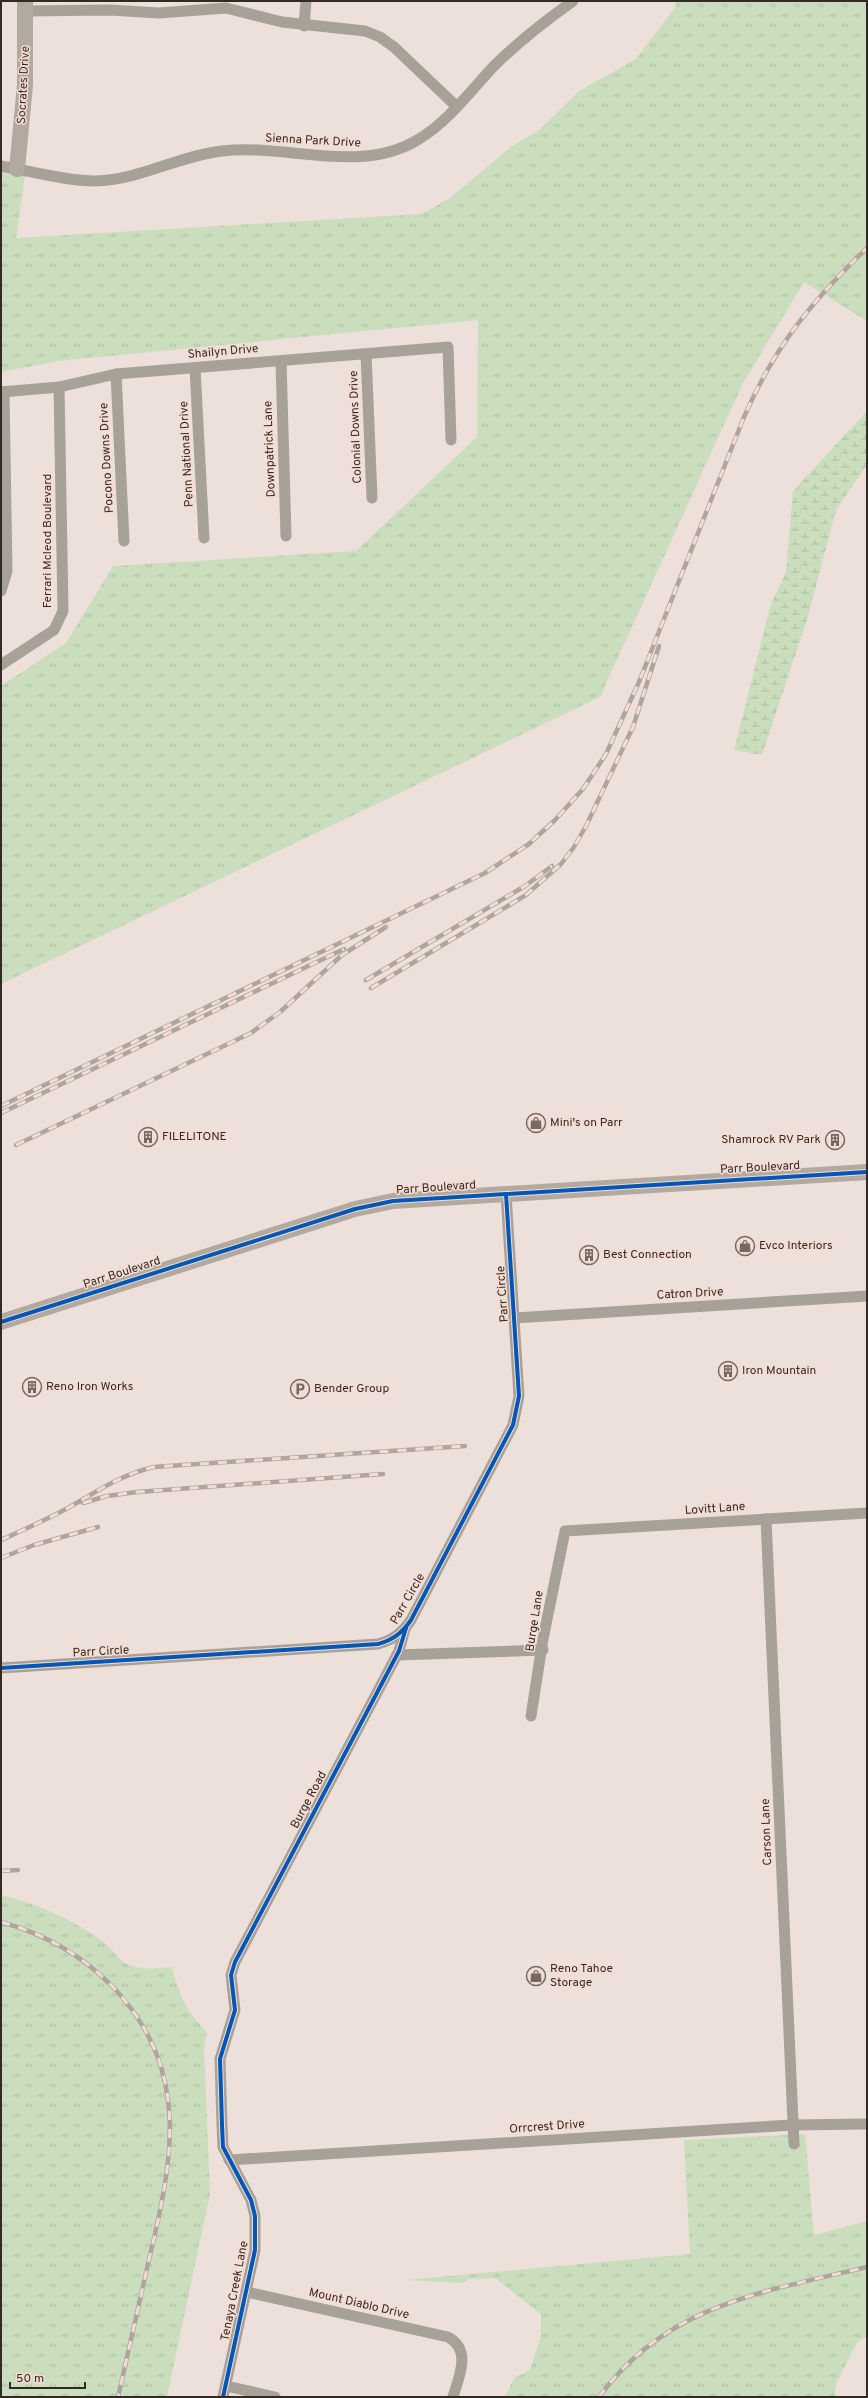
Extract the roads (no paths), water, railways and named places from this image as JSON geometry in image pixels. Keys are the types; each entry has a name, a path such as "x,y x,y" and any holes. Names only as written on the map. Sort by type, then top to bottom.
{"main road":[{"name":"Socrates Drive","path":"17,169 25,85 25,6"},
{"name":"Parr Boulevard","path":"1,1322 355,1209 393,1201 867,1172"}],"street":[{"path":"304,26 306,1"},
{"name":"Sienna Park Drive","path":"1,166 94,181 119,179 145,173 184,158 224,150 353,156 386,154 420,139 437,126 513,48 573,1"},
{"path":"25,6 159,13 226,8 304,26 349,28 380,37 394,47 456,106"},
{"name":"Shailyn Drive","path":"3,392 59,387 116,374 448,347 451,440"},
{"name":"Colonial Downs Drive","path":"366,354 372,498"},
{"name":"Downpatrick Lane","path":"281,361 286,536"},
{"name":"Penn National Drive","path":"195,368 204,538"},
{"name":"Pocono Downs Drive","path":"116,374 124,541"},
{"name":"Ferrari Mcleod Boulevard","path":"1,665 54,630 63,611 59,387"},
{"path":"1,591 7,571 3,392"},
{"name":"Parr Circle","path":"1,1668 378,1644 397,1636 406,1628 513,1425 519,1396 506,1194"},
{"name":"Catron Drive","path":"514,1318 867,1296"},
{"name":"Lovitt Lane","path":"565,1531 867,1513"},
{"name":"Carson Lane","path":"766,1519 794,2144"},
{"name":"Burge Lane","path":"531,1716 565,1531"},
{"name":"Burge Road","path":"231,1982 235,1962 397,1655 406,1628"},
{"path":"397,1655 542,1650"},
{"name":"Tenaya Creek Lane","path":"224,2392 255,2250 255,2216 245,2185 229,2160 223,2147 220,2059 235,2010 234,1993 231,1982"},
{"name":"Orrcrest Drive","path":"229,2160 792,2125 867,2124"},
{"name":"Mount Diablo Drive","path":"246,2292 448,2337 454,2340 460,2350 463,2361 453,2397"},
{"path":"224,2392 275,2397"}],"railway":[{"path":"1,1106 485,873 529,844 555,820 583,789 606,754 639,682 744,417 768,368 796,326 812,306 867,248"},
{"path":"371,988 526,895 561,864 574,847 586,826 633,727 659,646"},
{"path":"366,980 525,886 552,866"},
{"path":"16,1145 251,1033 280,1012 342,955 386,927"},
{"path":"1,1113 344,949"},
{"path":"1,1540 60,1512 120,1479 154,1467 465,1446"},
{"path":"83,1503 107,1496 137,1492 383,1474"},
{"path":"1,1558 34,1545 98,1527"},
{"path":"1,1871 18,1870"},
{"path":"1,1922 48,1939 76,1956 102,1976 114,1988 139,2020 156,2053 166,2086 170,2120 169,2155 164,2190 118,2397"},
{"path":"599,2397 626,2366 655,2341 686,2322 720,2306 754,2295 867,2267"}],"place":[{"name":"Mini's on Parr","path":"536,1123"},
{"name":"FILELITONE","path":"148,1137"},
{"name":"Shamrock RV Park","path":"835,1140"},
{"name":"Evco Interiors","path":"745,1246"},
{"name":"Best Connection","path":"589,1255"},
{"name":"Iron Mountain","path":"728,1371"},
{"name":"Reno Iron Works","path":"32,1387"},
{"name":"Bender Group","path":"300,1389"},
{"name":"Reno Tahoe Storage","path":"536,1976"}]}
